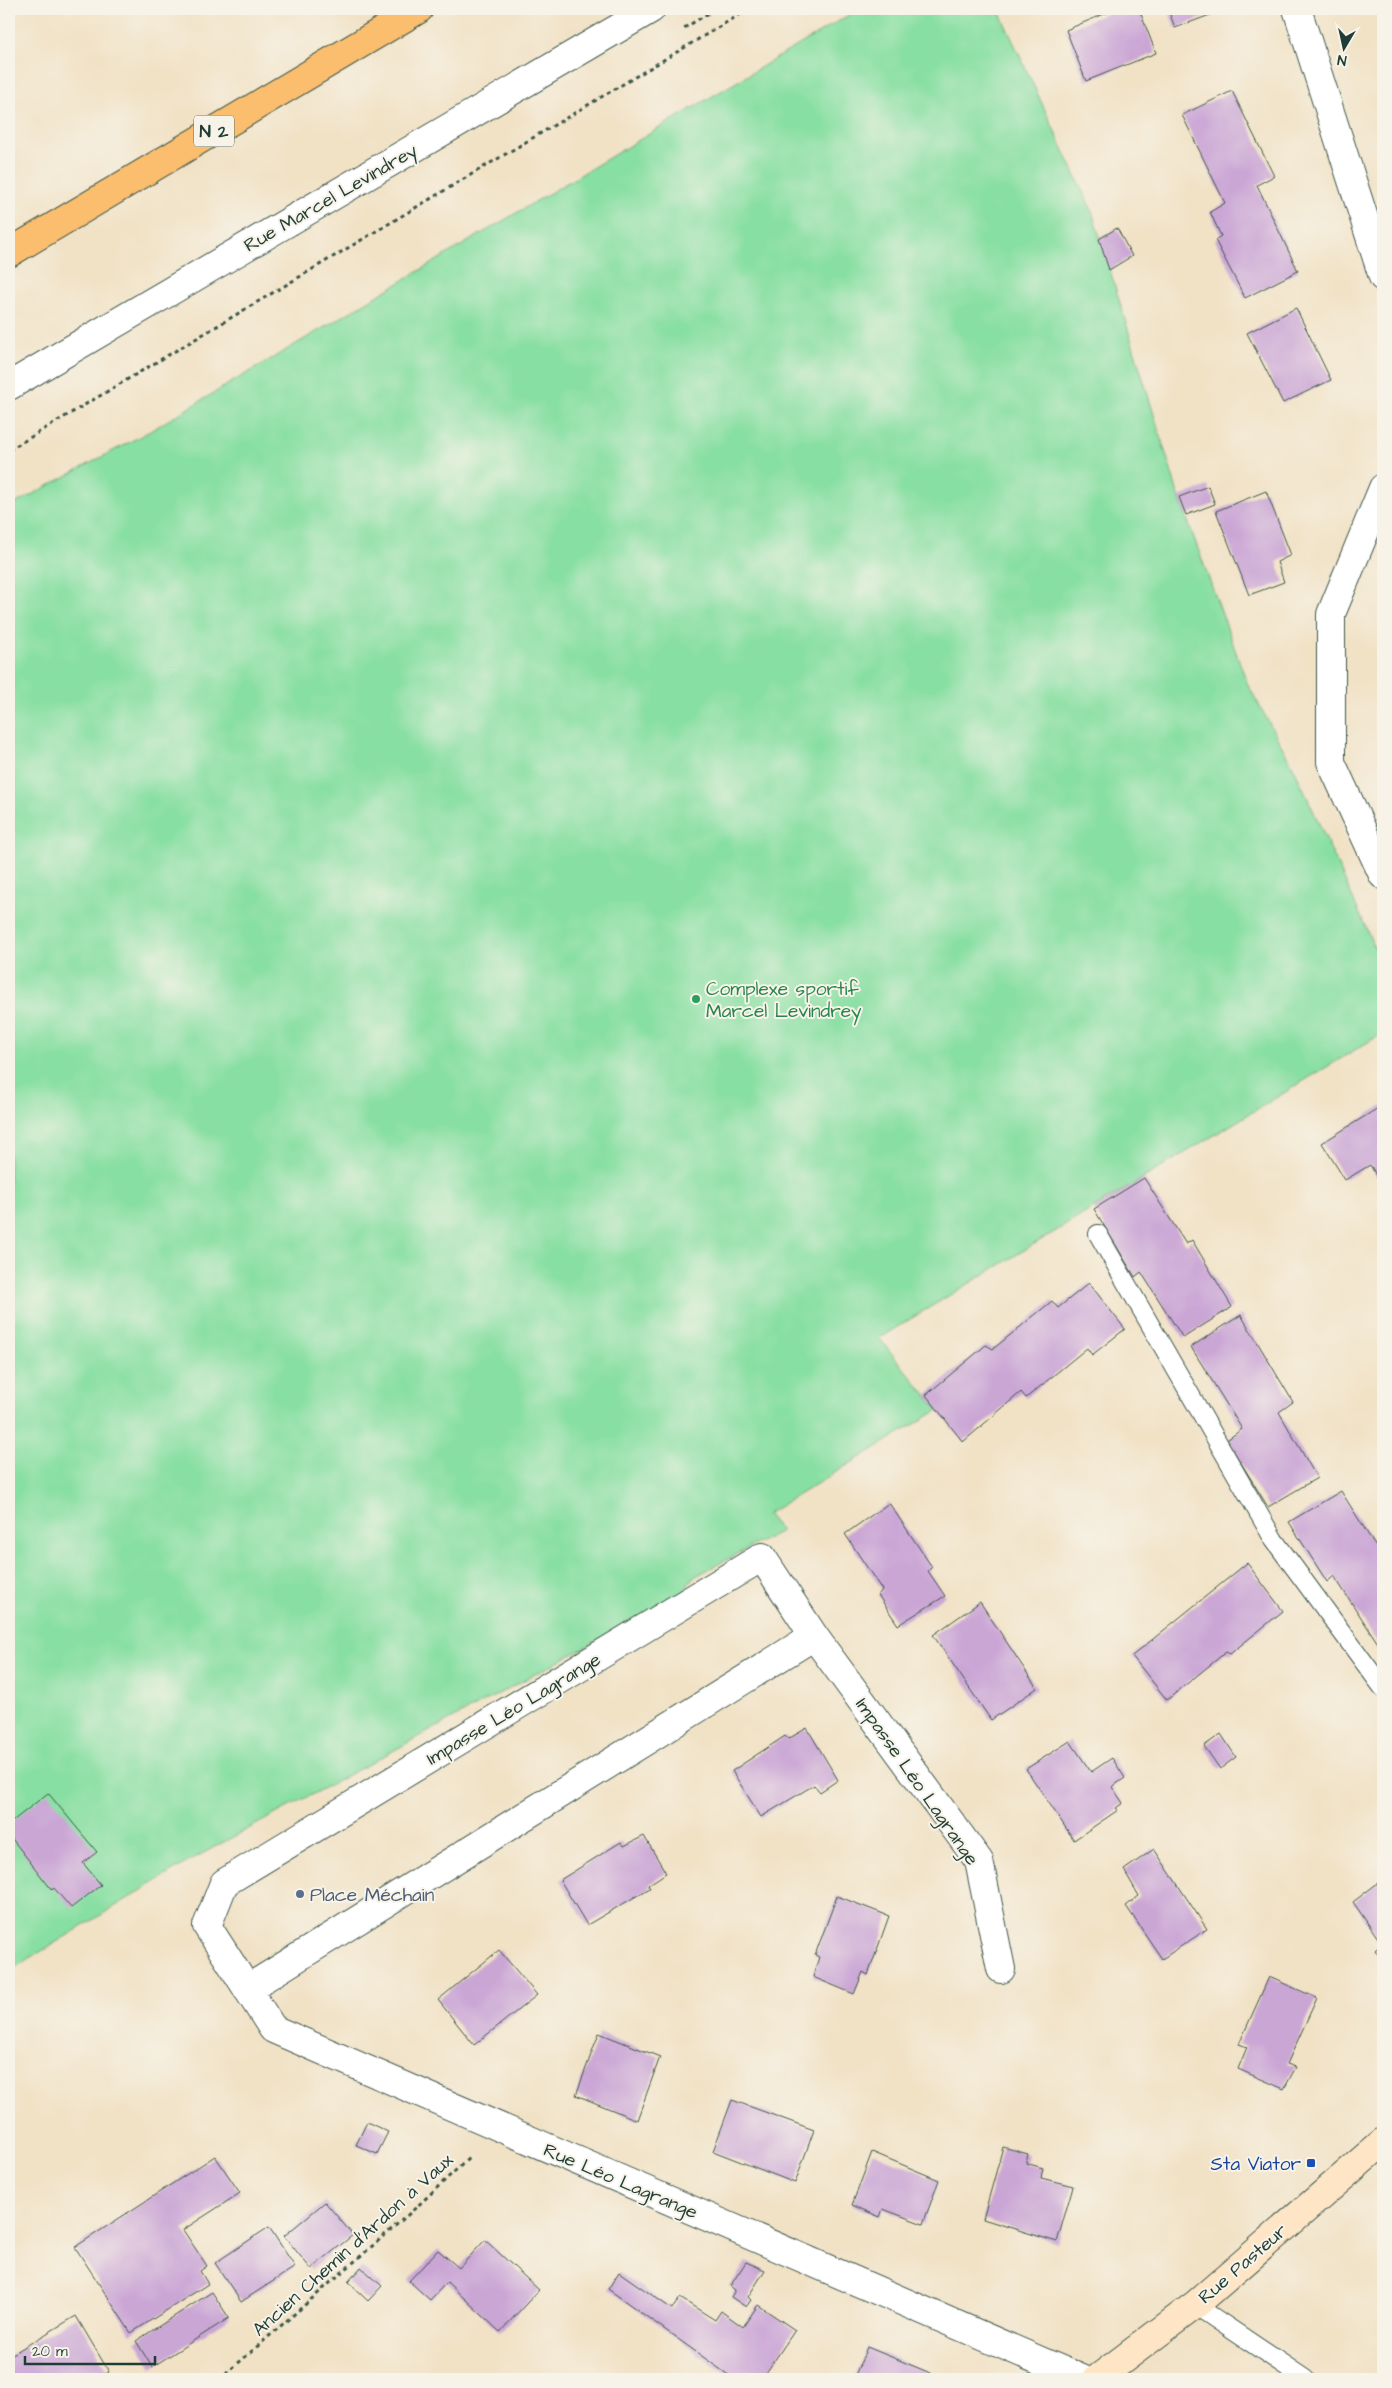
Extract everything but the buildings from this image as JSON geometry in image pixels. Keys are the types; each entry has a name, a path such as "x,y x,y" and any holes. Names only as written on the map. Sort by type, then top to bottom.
{"main road":[{"name":"N 2","path":"9,253 419,9"},
{"name":"Rue Pasteur","path":"1097,2379 1195,2305 1383,2142"}],"street":[{"name":"Rue Marcel Levindrey","path":"9,386 651,9"},
{"path":"1297,9 1383,278"},
{"path":"1383,488 1331,614 1331,762 1383,875"},
{"name":"Impasse Léo Lagrange","path":"207,1926 224,1883 762,1558 814,1636 979,1862 1002,1969"},
{"path":"247,1989 814,1636"},
{"name":"Rue Léo Lagrange","path":"207,1926 273,2029 1082,2379"}],"lane":[{"path":"1098,1234 1274,1540 1383,1688"},
{"path":"1195,2305 1306,2379"}],"path":[{"path":"9,450 748,9"},
{"name":"Ancien Chemin d'Ardon à Vaux","path":"220,2379 410,2213 501,2128"}],"green space":[{"name":"Complexe sportif Marcel Levindrey","path":"859,9 998,9 1092,211 1179,497 1248,685 1295,770 1383,966 1383,1033 879,1338 938,1410 767,1514 781,1531 692,1578 682,1595 196,1857 9,1971 9,507 150,431"}],"place":[{"name":"Complexe sportif Marcel Levindrey","path":"696,999"},
{"name":"Place Méchain","path":"300,1894"},
{"name":"Sta Viator","path":"1311,2163"}]}
